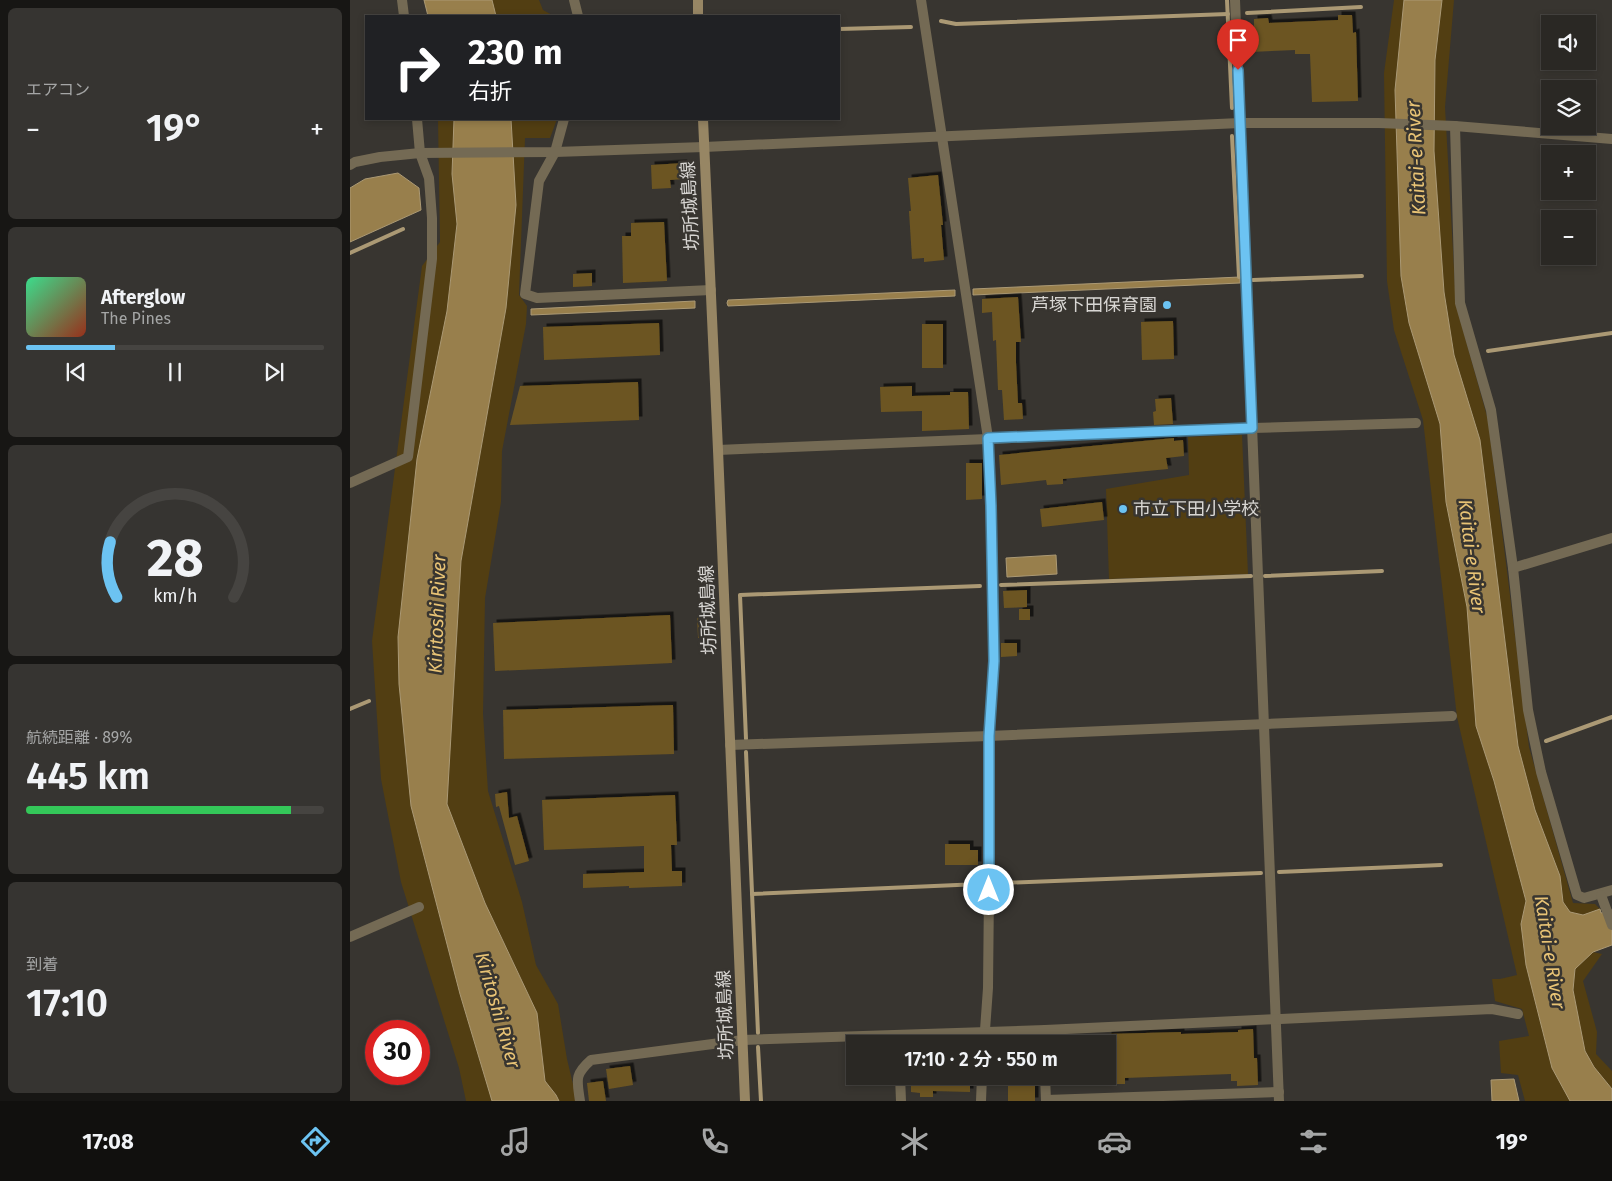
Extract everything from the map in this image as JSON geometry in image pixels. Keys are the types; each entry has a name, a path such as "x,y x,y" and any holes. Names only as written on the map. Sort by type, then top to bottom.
{"main road":[{"path":"698,0 698,15"},
{"name":"坊所城島線","path":"703,120 745,1101"}],"street":[{"path":"402,0 404,15"},
{"path":"574,0 578,15"},
{"path":"921,0 988,438 994,661 989,736 989,900 985,1035"},
{"path":"1045,1085 1046,1100 1279,1096 1235,0"},
{"path":"350,483 408,457 432,259 432,218 429,178 420,153 417,120"},
{"path":"564,120 555,152 539,182 525,294 537,298 711,290"},
{"path":"350,165 355,162 380,157 420,153 555,152 704,147 1240,122 1384,123 1451,126 1612,139"},
{"path":"1451,126 1460,303 1491,410 1513,568 1528,710 1541,772 1577,895 1584,898 1602,898 1612,890"},
{"path":"718,450 988,438 1416,423"},
{"path":"1513,568 1612,538"},
{"path":"730,745 1452,716"},
{"path":"1602,898 1612,925"},
{"path":"350,937 419,907"},
{"path":"942,1035 985,1031 1045,1030 1492,1009 1518,1014"},
{"path":"1045,1030 1045,1035"},
{"path":"580,1101 578,1081 580,1070 592,1060 743,1040 846,1039"},
{"path":"900,1085 901,1101"},
{"path":"981,1101 982,1085"}],"shaded area":[{"path":"492,0 539,0 543,10 552,15 496,15"},
{"path":"1394,0 1404,0 1395,90 1401,276 1409,323 1440,424 1446,502 1467,606 1476,726 1494,781 1526,901 1521,924 1526,965 1552,1068 1570,1101 1525,1101 1518,1075 1501,1073 1499,1041 1529,1036 1522,1009 1495,1001 1492,979 1517,975 1457,717 1423,420 1394,330 1387,281 1384,73"},
{"path":"1442,0 1454,0 1445,107 1456,305 1488,420 1529,747 1573,903 1595,904 1600,909 1583,915 1570,912 1563,902 1560,876 1535,810 1518,746 1480,440 1454,355 1444,292 1434,151 1435,60"},
{"path":"438,120 454,120 452,174 457,224 447,311 398,637 399,684 411,806 460,994 492,1101 466,1101 459,1068 401,882 381,779 372,641 422,266 440,242"},
{"path":"511,120 557,120 550,138 525,138 519,295 527,306 526,324 502,451 501,502 485,598 483,714 488,791 522,902 536,965 558,1004 567,1059 577,1101 559,1101 545,1081 537,1013 485,903 447,804 461,561 506,308 516,205"},
{"path":"1242,435 1248,574 1109,579 1106,489 1189,475 1188,437"},
{"path":"1593,952 1602,954 1583,981 1597,1032 1596,1054 1612,1071 1612,1089 1594,1067 1585,1051 1573,990 1575,969"}],"water":[{"path":"424,0 492,0 496,15 428,15"},
{"name":"Kaitai-e River","path":"1404,0 1442,0 1435,60 1434,151 1444,292 1454,355 1480,440 1518,746 1535,810 1560,876 1563,902 1570,912 1583,915 1600,909 1601,913 1612,910 1612,945 1593,952 1575,969 1573,990 1585,1051 1594,1067 1612,1089 1612,1101 1570,1101 1552,1068 1526,965 1521,924 1526,901 1494,781 1476,726 1467,607 1446,502 1440,424 1409,323 1401,276 1395,90"},
{"name":"Kiritoshi River","path":"454,120 511,120 516,205 506,308 461,561 447,804 485,903 537,1013 545,1081 559,1101 492,1101 460,994 411,806 399,684 398,637 417,459 447,311 457,224 452,174"},
{"path":"398,173 419,188 421,210 350,242 350,188 365,179"},
{"path":"1240,277 1240,283 973,295 973,289"},
{"path":"955,290 955,296 728,306 727,303 728,300"},
{"path":"695,301 695,308 531,315 531,309"},
{"path":"1056,555 1057,574 1007,577 1006,558"},
{"path":"1514,1079 1519,1101 1492,1101 1491,1080"}],"building":[{"path":"1338,15 1352,15 1353,33 1356,32 1358,101 1312,102 1310,54 1295,54 1295,50 1251,52 1251,37 1254,37 1254,19 1268,18 1269,23 1338,20"},
{"path":"684,163 685,179 670,180 671,188 652,189 651,165"},
{"path":"938,175 944,260 924,262 924,258 912,259 908,178"},
{"path":"664,222 667,281 623,283 622,236 631,236 631,223"},
{"path":"592,273 592,286 573,287 573,274"},
{"path":"1018,297 1021,342 1016,342 1016,363 1018,403 1022,403 1023,419 1004,420 1002,390 998,390 996,340 993,341 992,312 982,313 982,299"},
{"path":"1173,321 1174,359 1142,360 1141,322"},
{"path":"659,323 660,355 544,360 543,327"},
{"path":"922,324 943,324 943,368 922,368"},
{"path":"638,382 639,420 510,425 520,386"},
{"path":"912,386 912,396 950,395 950,392 968,392 969,429 922,431 922,411 881,412 880,387"},
{"path":"1171,398 1173,424 1154,425 1155,399"},
{"path":"1174,438 1174,441 1183,440 1184,456 1166,458 1168,469 1063,479 1063,484 1047,485 1046,480 1001,485 999,455"},
{"path":"966,463 982,463 982,499 966,500"},
{"path":"1102,502 1104,520 1042,527 1040,509"},
{"path":"1027,590 1027,607 1004,608 1003,591"},
{"path":"1019,609 1030,609 1030,620 1019,620"},
{"path":"708,613 709,637 698,638 697,614"},
{"path":"670,615 672,663 495,671 493,623"},
{"path":"1001,643 1017,643 1017,656 1001,657"},
{"path":"673,705 674,754 504,759 503,710"},
{"path":"507,792 509,818 517,816 529,861 515,865 499,806 496,807 495,794"},
{"path":"675,795 677,845 671,845 672,871 682,871 682,886 583,888 583,874 644,872 644,846 544,850 542,800"},
{"path":"945,844 970,844 970,850 978,850 978,865 945,865"},
{"path":"1253,1029 1254,1058 1257,1058 1258,1085 1237,1086 1237,1081 1231,1081 1231,1074 1125,1078 1125,1084 1116,1084 1116,1035 1108,1034 1181,1032 1181,1034 1238,1032 1238,1030"},
{"path":"630,1066 633,1085 609,1089 606,1069"},
{"path":"603,1081 606,1101 589,1101 587,1083"},
{"path":"911,1085 970,1085 970,1092 933,1091 933,1097 920,1097 920,1093 911,1092"},
{"path":"1008,1085 1035,1085 1035,1101 1008,1101"}],"waterway":[{"path":"1227,0 1232,108"},
{"path":"1247,13 1361,7"},
{"path":"941,21 956,24 1228,14"},
{"path":"840,29 911,27"},
{"path":"1232,136 1239,277"},
{"path":"350,253 403,229"},
{"path":"1253,280 1362,276"},
{"path":"1488,351 1612,333"},
{"path":"1265,576 1382,571"},
{"path":"1001,585 1251,576"},
{"path":"746,739 740,595 980,586"},
{"path":"350,709 369,701"},
{"path":"1546,741 1612,717"},
{"path":"746,752 758,1033"},
{"path":"1279,872 1441,865"},
{"path":"1000,883 1261,873"},
{"path":"752,894 980,884"},
{"path":"758,1047 761,1101"}],"place":[{"name":"芦塚下田保育園","path":"1167,305"},
{"name":"市立下田小学校","path":"1123,509"}],"route":[{"path":"989,890 989,736 994,661 988,438 1252,428 1238,70"}]}
